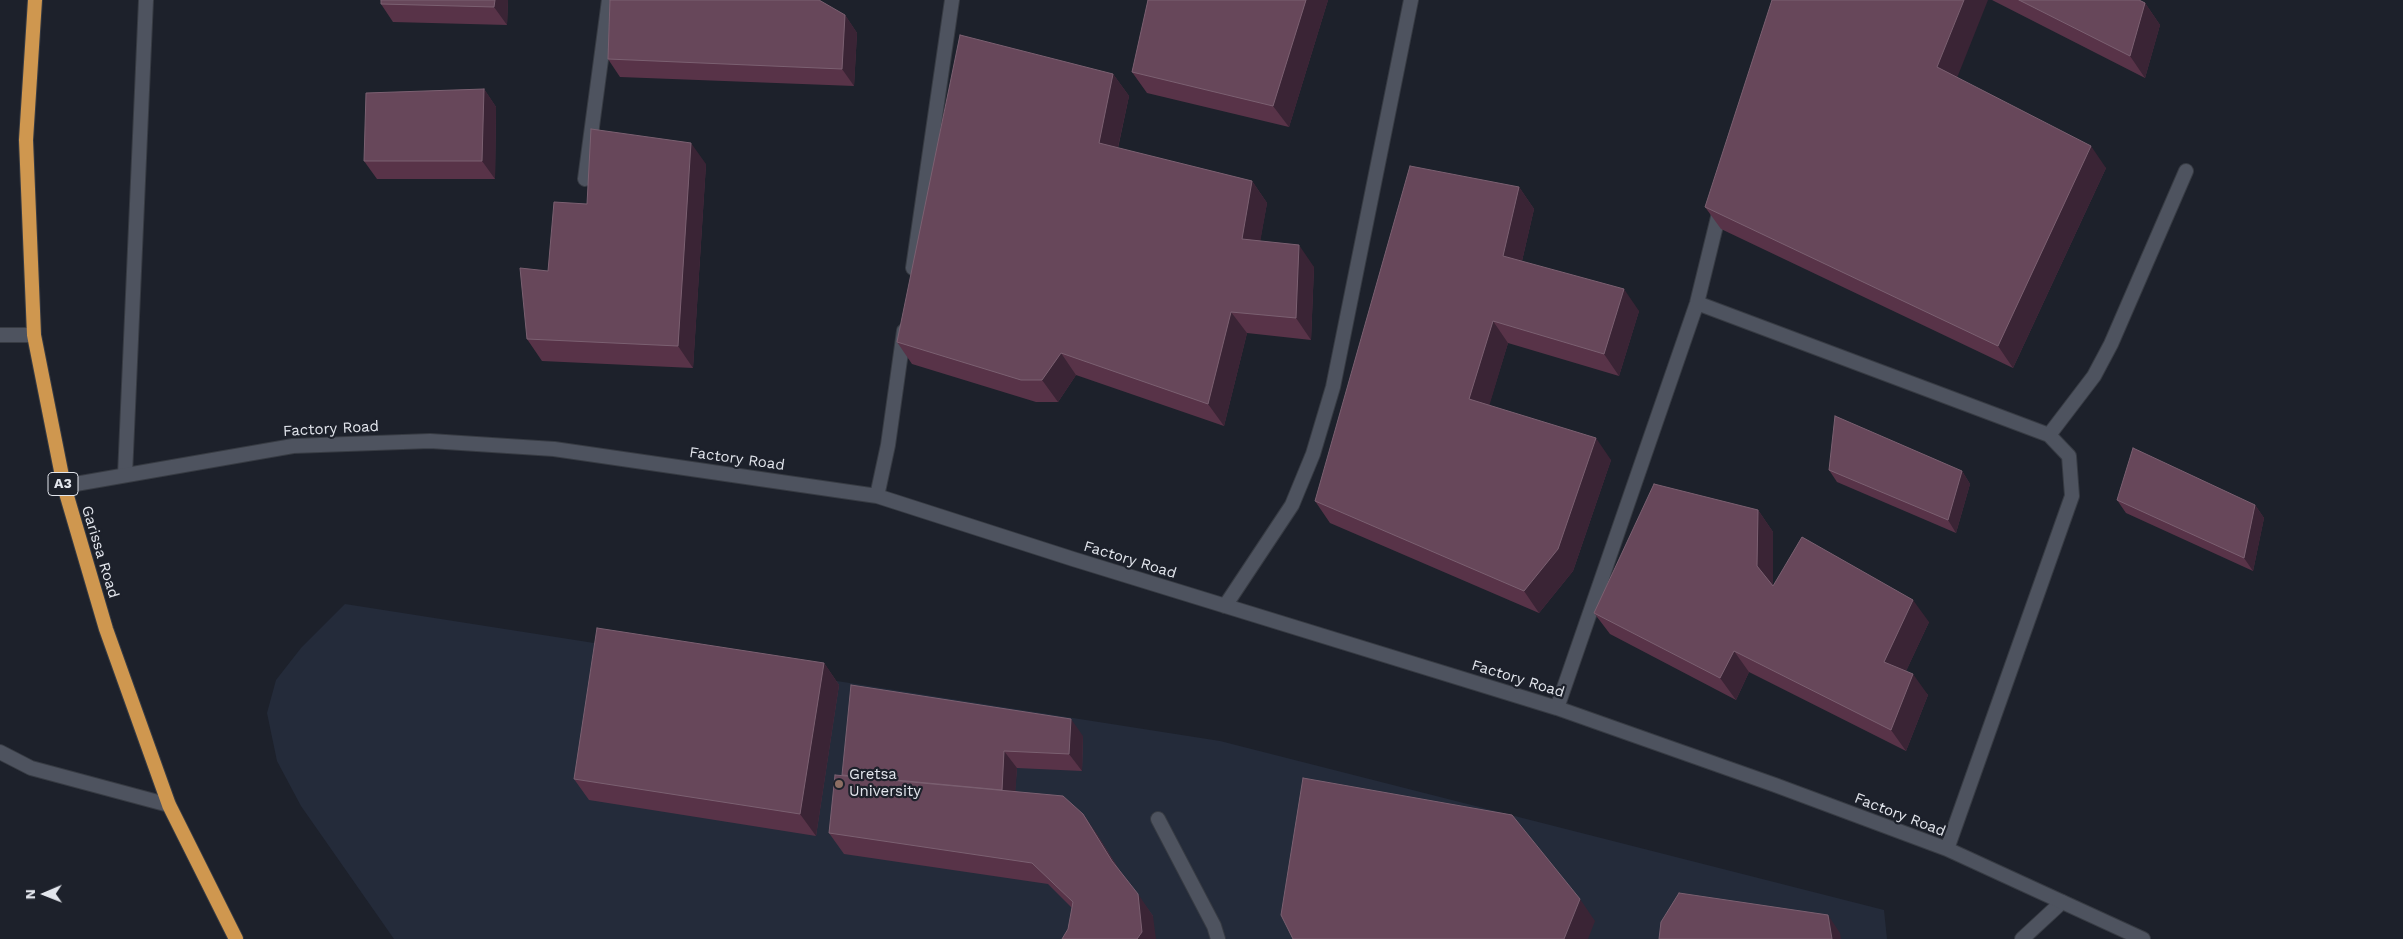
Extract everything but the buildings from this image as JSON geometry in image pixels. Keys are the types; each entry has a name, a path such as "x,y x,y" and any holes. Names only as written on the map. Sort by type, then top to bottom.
{"highway":[{"name":"Garissa Road","path":"35,0 26,140 34,335 64,486 106,629 169,805 236,939"}],"street":[{"path":"125,475 146,0"},
{"path":"584,179 609,0"},
{"path":"912,277 952,0"},
{"path":"1225,606 1292,505 1313,454 1333,387 1411,0"},
{"path":"2049,435 2094,376 2111,344 2186,171"},
{"path":"1557,708 1697,303 1725,189"},
{"path":"1697,303 2049,435 2069,456 2072,496 1947,850"},
{"path":"877,496 888,445 906,317"},
{"path":"0,335 34,335"},
{"name":"Factory Road","path":"64,486 293,446 430,441 554,449 877,496 1557,708 1775,785 1947,850 2143,939"},
{"path":"0,752 31,768 169,805"},
{"path":"1158,819 1214,926 1218,939"},
{"path":"2022,939 2062,902"}],"shaded area":[{"name":"Gretsa University","path":"345,604 1220,741 1884,910 1887,939 394,939 301,806 277,761 267,713 276,680 301,648"}],"place":[{"name":"Gretsa University","path":"839,784"}]}
